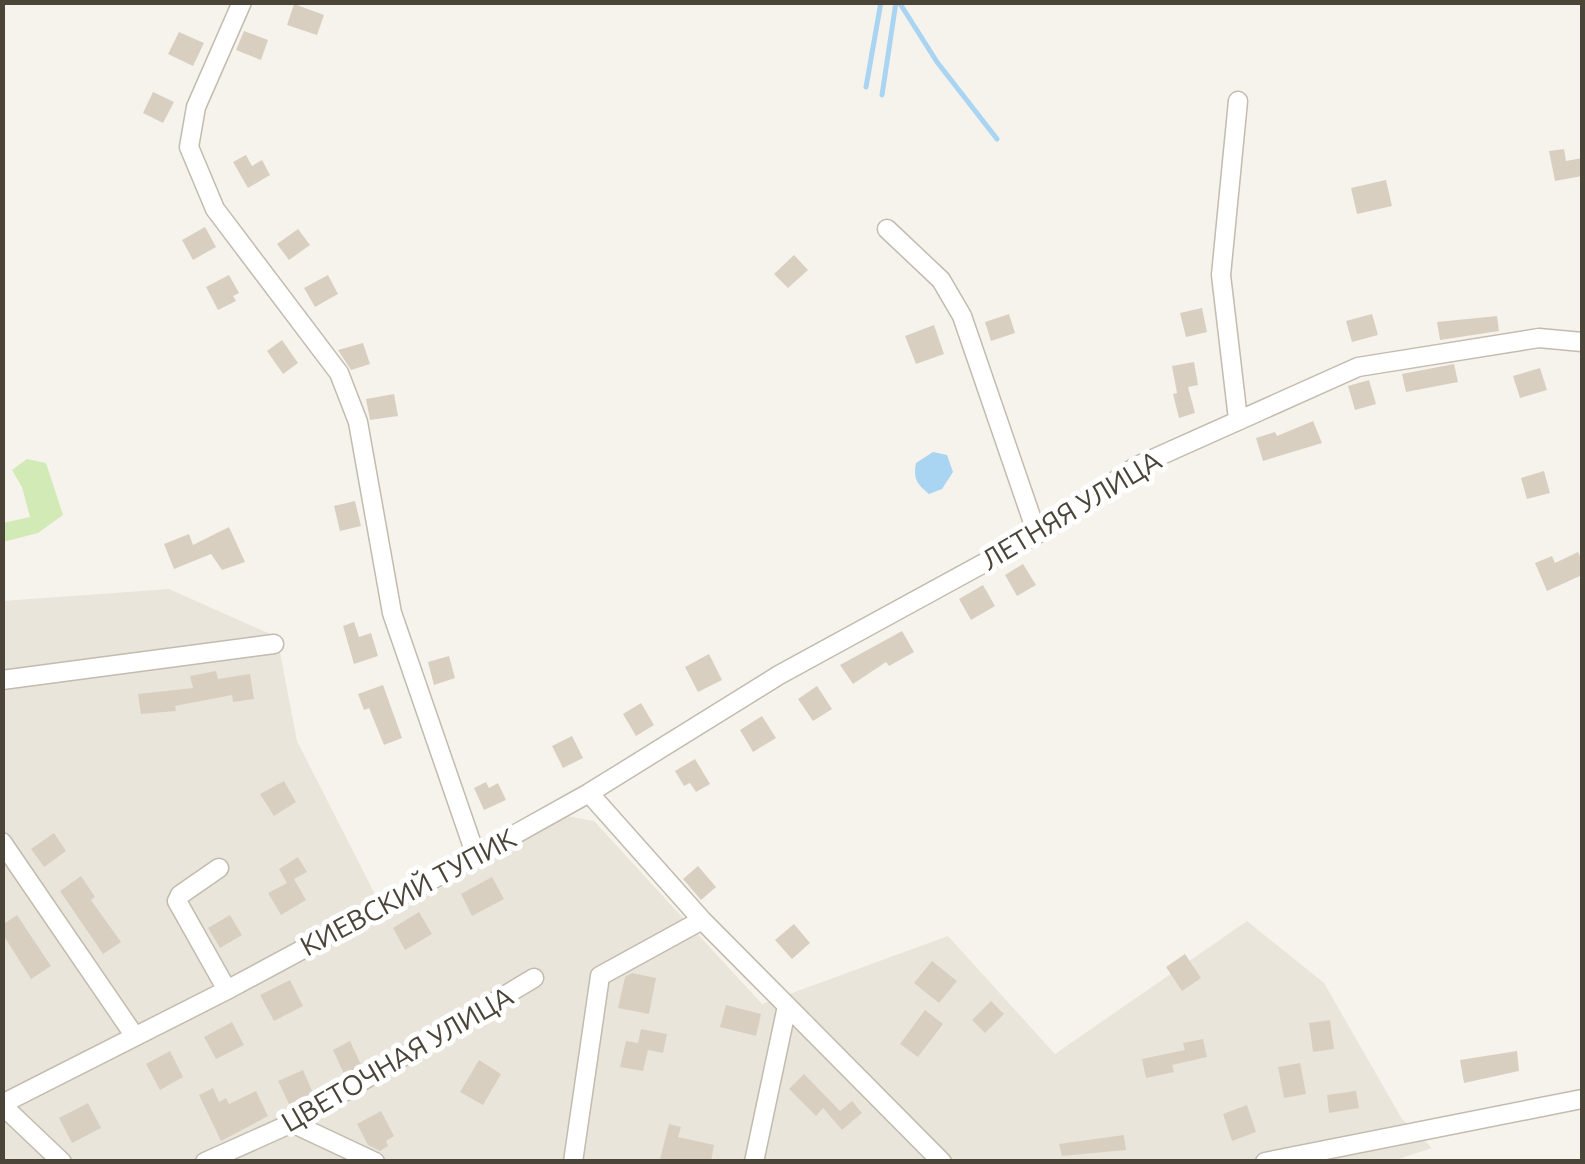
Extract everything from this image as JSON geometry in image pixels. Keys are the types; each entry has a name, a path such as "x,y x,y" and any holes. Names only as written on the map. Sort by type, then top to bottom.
{"street":[{"path":"242,2 196,106 189,148 214,210 339,373 358,422 392,613 476,856"},
{"path":"1238,101 1221,275 1238,419"},
{"path":"887,229 941,280 962,316 1036,534"},
{"name":"ЛЕТНЯЯ УЛИЦА","path":"593,790 780,675 1036,534 1137,466 1238,419 1358,366 1539,338 1582,342"},
{"path":"2,680 274,644"},
{"path":"593,790 702,920 942,1162"},
{"name":"КИЕВСКИЙ ТУПИК","path":"2,1105 226,990 593,790"},
{"path":"2,842 134,1035"},
{"path":"219,868 180,895 177,902 226,990"},
{"path":"572,1162 600,976 702,920"},
{"name":"ЦВЕТОЧНАЯ УЛИЦА","path":"206,1162 292,1124 534,978"},
{"path":"754,1162 787,1006"},
{"path":"1265,1162 1582,1099"},
{"path":"2,1105 62,1162"},
{"path":"292,1124 376,1162"}],"shaded area":[{"path":"169,589 277,637 297,741 387,918 567,816 594,821 762,1004 948,936 1055,1054 1247,921 1324,983 1402,1119 1432,1148 1389,1162 3,1162 3,601"}],"green space":[{"path":"27,459 46,463 63,515 38,533 3,542 3,523 30,517 22,487 12,470"}],"water":[{"path":"933,452 947,455 953,472 942,489 929,494 917,481 915,469 916,463"}],"building":[{"path":"294,4 324,15 317,35 287,25"},
{"path":"244,31 268,40 261,60 236,50"},
{"path":"179,32 204,43 193,66 168,54"},
{"path":"153,92 174,102 163,123 143,113"},
{"path":"1564,149 1566,161 1582,158 1582,176 1555,181 1549,151"},
{"path":"246,155 252,166 262,160 270,175 248,188 233,162"},
{"path":"1386,180 1392,206 1357,214 1351,188"},
{"path":"205,227 216,247 193,260 182,240"},
{"path":"298,229 310,245 289,260 277,244"},
{"path":"794,255 808,270 788,288 774,274"},
{"path":"229,275 239,293 233,296 236,301 218,310 206,287"},
{"path":"328,275 338,294 315,307 304,288"},
{"path":"1202,308 1207,332 1186,337 1180,313"},
{"path":"1009,314 1015,333 991,341 985,322"},
{"path":"1372,314 1378,335 1352,342 1346,321"},
{"path":"1497,316 1499,331 1440,340 1437,322"},
{"path":"934,325 944,354 916,364 905,336"},
{"path":"282,340 298,363 283,374 267,351"},
{"path":"363,343 370,364 351,370 338,350"},
{"path":"1194,362 1198,385 1188,387 1195,413 1179,418 1172,366"},
{"path":"1454,364 1458,382 1406,392 1402,374"},
{"path":"1540,368 1547,390 1520,398 1513,376"},
{"path":"1369,380 1376,404 1355,410 1348,386"},
{"path":"394,394 398,416 370,420 366,399"},
{"path":"1313,421 1322,443 1263,461 1256,438 1275,432 1277,436"},
{"path":"1544,471 1550,493 1527,499 1521,478"},
{"path":"355,501 361,526 340,531 334,506"},
{"path":"229,527 245,562 222,570 211,554 174,569 164,544 189,534 193,545"},
{"path":"1578,552 1582,575 1547,591 1535,563 1552,556 1555,563"},
{"path":"1023,564 1036,585 1017,596 1005,575"},
{"path":"983,585 995,606 971,620 959,599"},
{"path":"354,622 359,637 371,633 378,656 354,664 343,626"},
{"path":"902,631 914,652 889,666 886,662 853,684 840,665"},
{"path":"709,654 722,680 698,692 685,667"},
{"path":"449,656 455,678 434,685 428,662"},
{"path":"216,671 218,679 250,674 254,699 233,702 232,695 175,706 176,711 141,714 138,694 193,688 190,676"},
{"path":"383,685 402,738 384,745 369,708 364,710 358,694"},
{"path":"817,686 832,709 813,721 798,699"},
{"path":"641,703 654,725 636,736 623,714"},
{"path":"762,716 776,738 753,752 740,730"},
{"path":"572,736 583,758 563,768 552,746"},
{"path":"695,759 710,784 696,792 690,783 684,786 675,771"},
{"path":"284,781 296,802 274,816 260,794"},
{"path":"486,782 489,788 498,783 506,800 484,810 474,788"},
{"path":"54,833 66,851 44,867 31,849"},
{"path":"298,857 307,872 294,879 306,900 281,915 268,893 287,883 279,869"},
{"path":"698,866 716,887 701,900 683,879"},
{"path":"81,876 95,897 91,900 121,942 103,954 60,891"},
{"path":"492,877 504,899 472,916 461,894"},
{"path":"419,912 432,934 405,950 393,928"},
{"path":"17,915 51,966 31,979 2,933 2,925"},
{"path":"230,915 242,935 220,948 208,928"},
{"path":"794,924 810,943 792,959 775,940"},
{"path":"1185,954 1201,978 1182,991 1166,967"},
{"path":"932,961 957,981 939,1003 914,983"},
{"path":"632,973 656,978 649,1014 618,1008 625,977"},
{"path":"290,980 303,1006 274,1021 260,995"},
{"path":"991,1001 1004,1014 985,1033 972,1020"},
{"path":"726,1005 761,1014 756,1036 720,1027"},
{"path":"925,1010 943,1024 918,1057 900,1044"},
{"path":"1330,1020 1334,1049 1313,1052 1309,1023"},
{"path":"232,1022 244,1045 216,1059 204,1037"},
{"path":"641,1029 667,1034 663,1053 648,1050 643,1071 620,1067 626,1041 638,1043"},
{"path":"1203,1039 1207,1057 1172,1065 1174,1072 1146,1078 1142,1059 1185,1050 1183,1043"},
{"path":"350,1041 362,1067 345,1076 333,1050"},
{"path":"170,1051 183,1077 160,1090 146,1064"},
{"path":"1517,1051 1519,1071 1464,1083 1460,1060"},
{"path":"479,1060 501,1074 483,1105 460,1092"},
{"path":"1300,1063 1306,1094 1284,1098 1278,1067"},
{"path":"303,1070 313,1093 289,1104 278,1081"},
{"path":"804,1074 840,1111 852,1101 862,1113 842,1130 823,1108 816,1116 789,1089"},
{"path":"213,1088 219,1102 226,1098 229,1104 256,1091 268,1116 221,1141 199,1095"},
{"path":"1356,1091 1359,1108 1329,1113 1327,1095"},
{"path":"88,1103 101,1128 72,1143 59,1118"},
{"path":"1247,1105 1256,1132 1232,1141 1223,1114"},
{"path":"381,1111 394,1136 380,1151 368,1145 357,1124"},
{"path":"669,1124 681,1127 678,1137 714,1145 711,1162 660,1159"},
{"path":"1124,1135 1126,1150 1062,1156 1059,1144"}],"waterway":[{"path":"866,87 881,2"},
{"path":"882,95 896,2"},
{"path":"899,2 937,62 997,139"}]}
